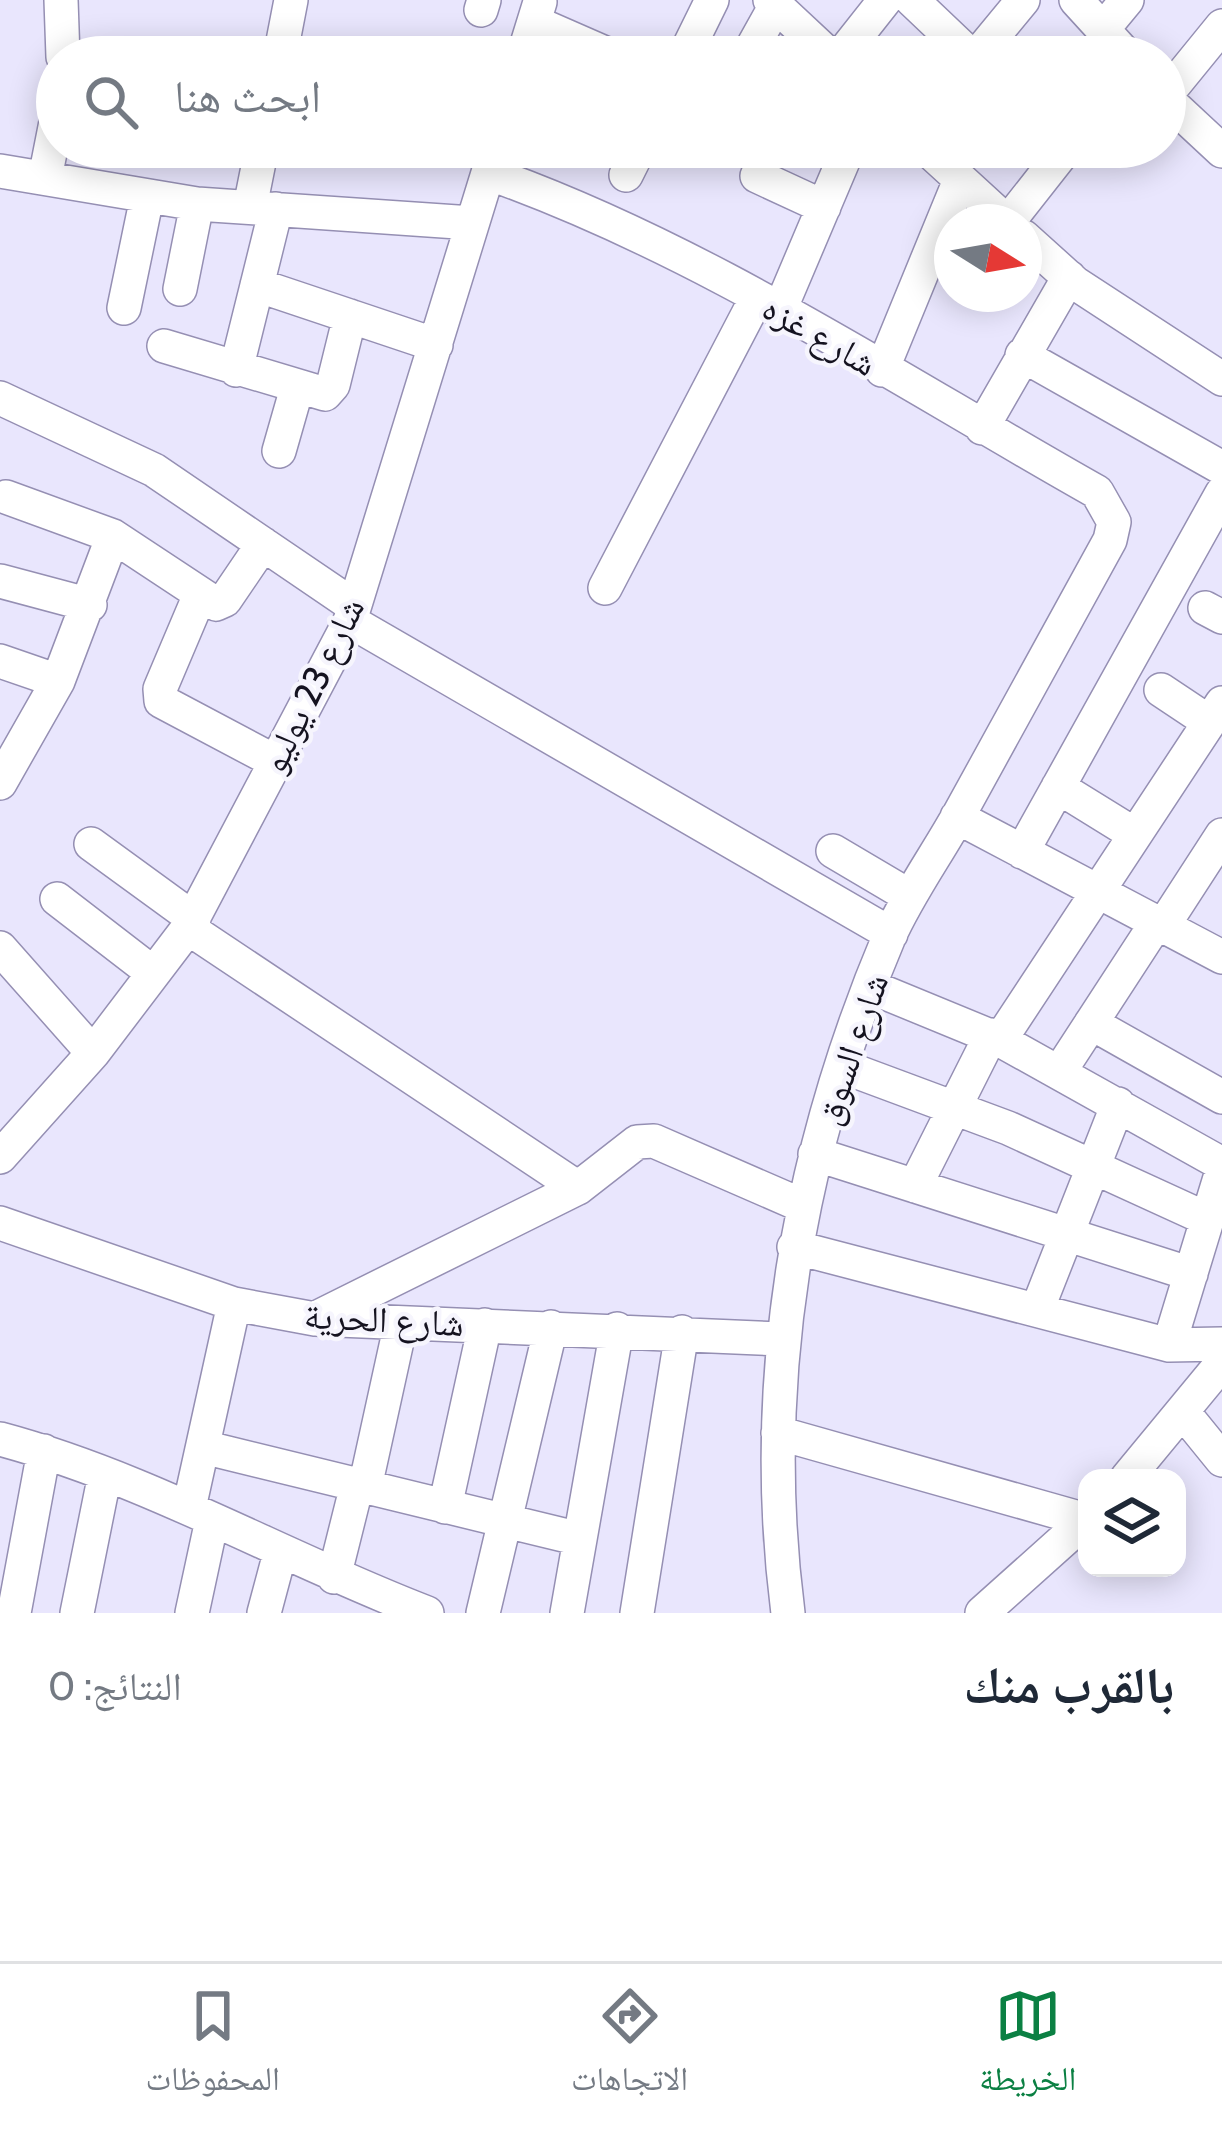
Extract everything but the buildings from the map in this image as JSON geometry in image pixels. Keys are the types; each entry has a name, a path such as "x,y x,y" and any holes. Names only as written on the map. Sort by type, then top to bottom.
{"street":[{"path":"61,0 62,36"},
{"path":"284,36 291,0"},
{"path":"694,36 712,0"},
{"path":"857,36 885,0"},
{"path":"912,0 951,36"},
{"path":"992,36 1023,0"},
{"path":"1076,0 1109,36"},
{"path":"1103,29 1126,0"},
{"path":"757,36 773,3 808,36"},
{"path":"537,11 579,36"},
{"path":"1186,71 1222,26"},
{"path":"1186,117 1222,152"},
{"path":"45,178 47,168"},
{"path":"236,370 256,285 262,168"},
{"name":"شارع 23 يوليو","path":"6,1138 93,1052 191,923 352,614 489,168"},
{"name":"شارع غزه","path":"508,168 768,305 1097,493 1114,522 1110,540"},
{"path":"605,588 824,207 840,168"},
{"path":"947,168 986,204"},
{"path":"1021,204 1050,168"},
{"path":"0,171 196,204 472,223"},
{"path":"757,176 824,207"},
{"path":"882,370 959,180"},
{"path":"124,308 147,197"},
{"path":"180,290 196,204"},
{"path":"1042,253 1069,278 1222,379"},
{"path":"982,428 1069,278"},
{"path":"256,285 436,345"},
{"path":"164,346 297,388 330,390 350,316"},
{"path":"1022,356 1222,468"},
{"path":"279,451 297,388"},
{"path":"0,398 137,460 262,544 352,614 891,934"},
{"path":"1022,852 1222,494"},
{"path":"6,497 113,536 199,597 221,604 262,544"},
{"path":"0,783 58,681 113,536"},
{"name":"شارع السوق","path":"788,1613 778,1433 782,1340 801,1205 815,1154 891,934 1110,540"},
{"path":"0,581 89,605"},
{"path":"199,597 160,689 161,701 276,762"},
{"path":"0,661 58,681"},
{"path":"915,1186 995,1037 1215,712 1161,690"},
{"path":"1058,787 1133,834"},
{"path":"957,817 1222,957"},
{"path":"1060,1071 1222,835"},
{"path":"91,844 191,923 578,1187"},
{"path":"833,851 886,882 851,911"},
{"path":"57,899 153,973"},
{"path":"0,948 93,1052"},
{"path":"871,987 995,1037 1060,1071 1221,1174 1169,1345"},
{"path":"1091,1023 1222,1097"},
{"path":"844,1067 954,1106 1207,1219"},
{"path":"1036,1310 1118,1104"},
{"path":"315,1318 578,1187 623,1149 654,1141 801,1205"},
{"path":"815,1154 1191,1274"},
{"name":"شارع الحرية","path":"0,1223 234,1304 315,1318 782,1340"},
{"path":"794,1247 1169,1345 1222,1344"},
{"path":"192,1613 202,1447 234,1304"},
{"path":"334,1577 362,1486 401,1323"},
{"path":"445,1507 485,1325"},
{"path":"483,1613 551,1327"},
{"path":"567,1613 617,1330"},
{"path":"637,1613 682,1332"},
{"path":"1135,1469 1222,1363"},
{"path":"1183,1412 1222,1460"},
{"path":"778,1433 1078,1518"},
{"path":"0,1439 44,1451 201,1514 334,1577 369,1602 427,1613"},
{"path":"202,1447 580,1539"},
{"path":"14,1613 44,1451"},
{"path":"77,1613 105,1474"},
{"path":"982,1613 1078,1527"},
{"path":"264,1613 280,1553"}]}
